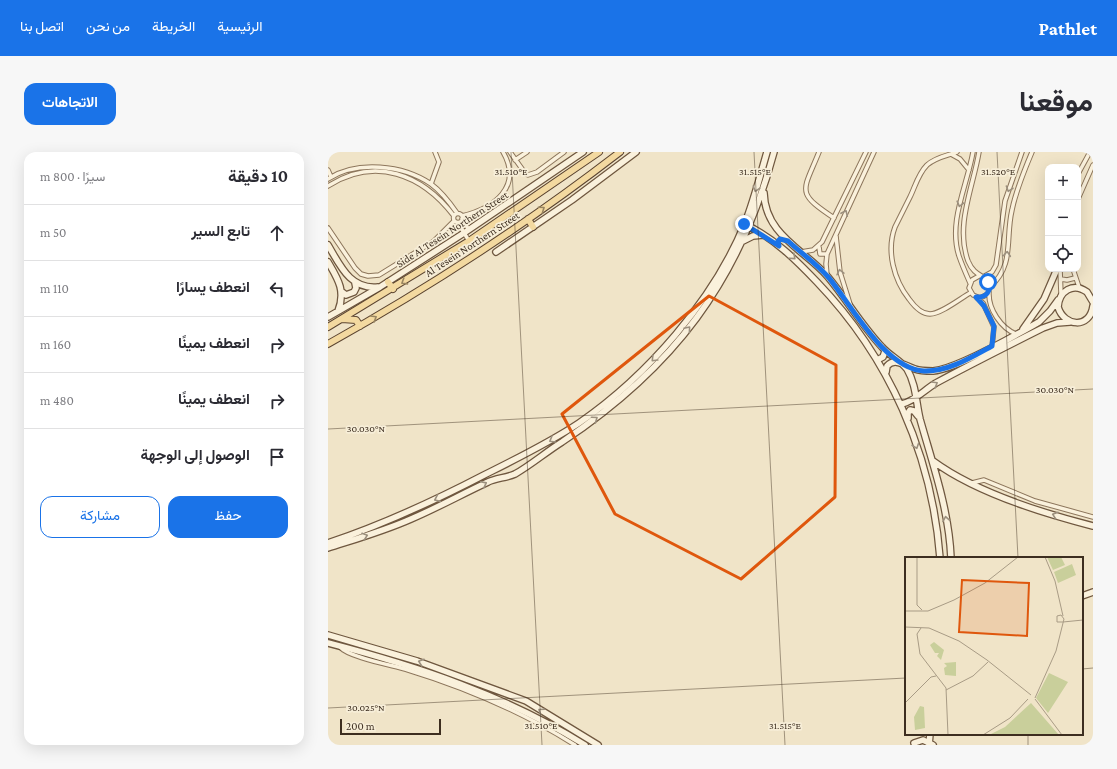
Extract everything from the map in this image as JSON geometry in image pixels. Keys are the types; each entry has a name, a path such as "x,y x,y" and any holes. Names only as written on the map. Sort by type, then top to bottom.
{"main road":[{"name":"Al Tesein Northern Street","path":"328,327 469,241 599,152"},
{"name":"Al Tesein Northern Street","path":"328,344 421,290 528,219 617,153"},
{"path":"587,161 596,164 596,170"},
{"path":"528,219 533,227"},
{"path":"388,282 392,289"},
{"path":"340,320 356,320 360,326"}],"street":[{"path":"431,184 439,162 435,152"},
{"path":"328,228 355,268 361,274 368,276 379,275 434,242 456,222 484,208 506,191 510,180 509,166 503,152"},
{"path":"510,152 525,173 532,175 564,152"},
{"path":"515,160 526,152"},
{"path":"496,252 592,186 636,152"},
{"path":"328,548 409,520 500,478 512,475 597,419 634,388 672,349 698,317 722,280 743,241 767,152"},
{"path":"328,542 417,508 500,467 553,439 586,418 625,388 663,349 701,301 747,226 764,190 774,152"},
{"path":"819,152 806,185 806,193 811,203 834,218"},
{"path":"827,254 820,254 819,247 866,152"},
{"path":"827,276 827,254 874,152"},
{"path":"957,152 933,160 920,173 895,228 891,246 892,260 898,282 914,305 924,313 936,313 970,293"},
{"path":"970,293 970,283 959,256 956,230 958,213 973,152"},
{"path":"979,152 963,228 965,249 972,269 988,282 990,287"},
{"path":"970,283 973,279 990,274 996,265 1006,202 1022,152"},
{"path":"976,297 983,297 988,292 990,287 1000,277 1005,266 1011,213 1018,186 1032,152"},
{"path":"1081,168 1090,152"},
{"path":"582,153 587,161"},
{"name":"Side Al Tesein Northern Street","path":"328,317 388,282 582,153"},
{"path":"951,154 960,159 969,171"},
{"path":"1081,192 1093,166"},
{"path":"328,170 329,178 362,168 382,167 401,170 431,184 441,193 456,215 456,222 466,231"},
{"path":"328,186 356,173 383,172 398,174 413,179 428,188 456,215 462,218 469,241"},
{"path":"764,190 765,205 770,219 788,241 827,276 885,351 902,363 916,370 935,371 954,365 992,346 1047,315 1061,294 1060,272"},
{"path":"747,226 779,246 803,267 842,307 886,372 902,404 925,473 930,493 940,557"},
{"path":"836,233 840,272 852,308"},
{"path":"743,241 752,236 763,235"},
{"path":"779,246 778,241 780,239 788,241"},
{"path":"328,245 346,275 355,283 372,288 380,287"},
{"path":"800,252 810,251 819,247"},
{"path":"328,262 339,280 342,292 338,311"},
{"path":"966,273 970,273 972,269"},
{"path":"1018,332 1044,299 1055,272"},
{"path":"1074,272 1075,278 1081,288 1090,295 1093,302"},
{"path":"1061,279 1070,280 1075,278"},
{"path":"342,292 346,295 354,292 356,288 355,283"},
{"path":"1061,294 1069,288 1093,289"},
{"path":"988,292 989,301 1001,324 1005,329 1018,332"},
{"path":"970,293 984,306 994,326 992,346"},
{"path":"1058,300 1060,314 1070,322"},
{"path":"902,404 916,398 932,385 1052,325 1078,322 1086,319 1090,315 1093,306"},
{"path":"1047,315 1051,320 1052,325"},
{"path":"877,360 883,357 885,351"},
{"path":"886,372 886,366 890,363 902,363"},
{"path":"902,363 911,377 920,418 942,492 951,557"},
{"path":"954,365 957,372"},
{"path":"909,425 909,411 914,411 920,418"},
{"path":"521,456 524,459 526,466"},
{"path":"933,461 972,483 1042,511 1093,526"},
{"path":"500,467 498,474 500,478"},
{"path":"972,483 984,480 1036,501 1093,517"},
{"path":"1083,596 1093,592"},
{"path":"328,635 417,661 526,701 598,745"},
{"path":"328,644 400,663 471,688 531,715 586,745"},
{"path":"340,647 349,654 408,670 483,698 538,723 575,745"},
{"path":"914,744 923,740 931,744"}],"highlighted area":[{"path":"709,296 836,365 835,497 741,579 615,514 562,414"}],"route":[{"path":"744,224 779,246 778,240 783,239 788,241 827,276 885,351 902,363 916,370 935,371 954,365 992,346 995,334 994,326 981,301 976,297 980,298 988,294 990,285 988,282"}]}
